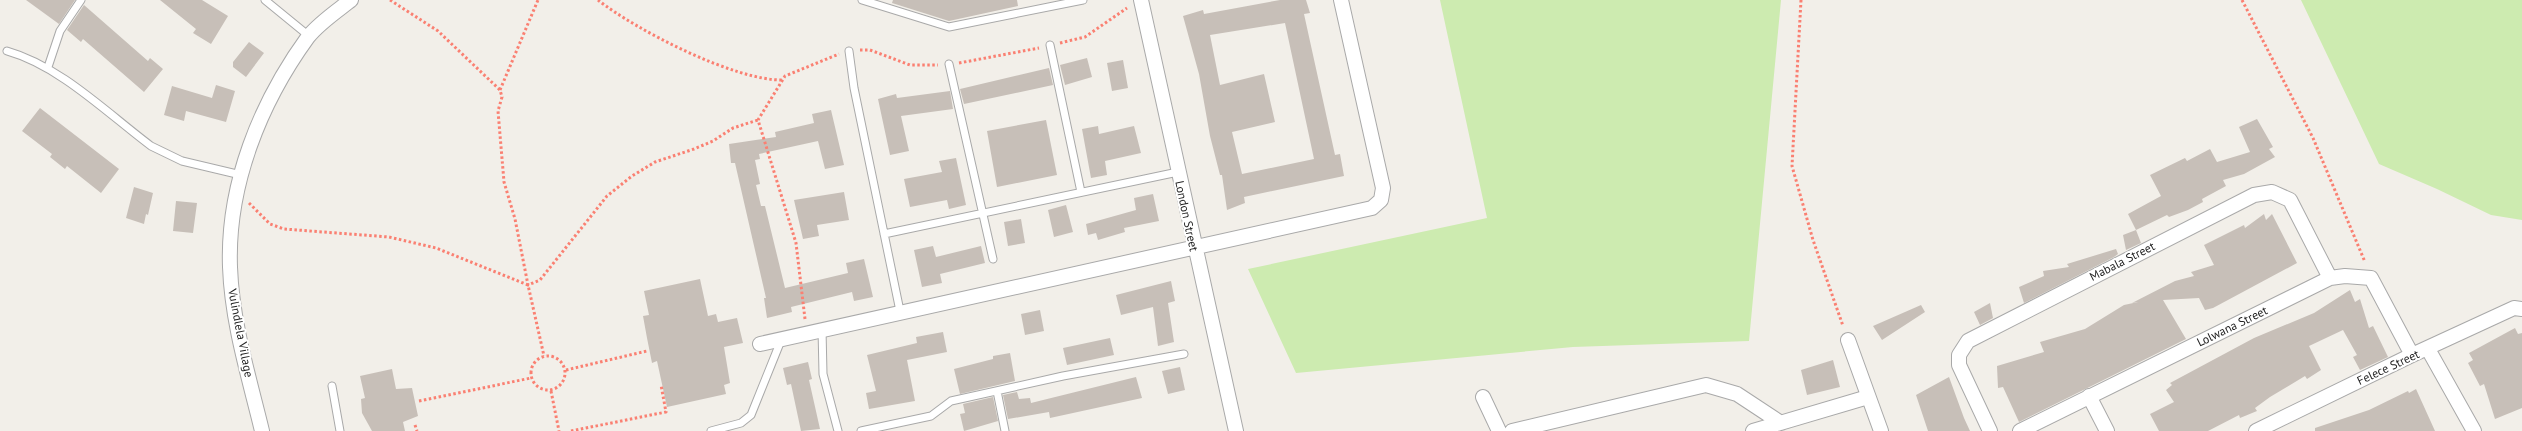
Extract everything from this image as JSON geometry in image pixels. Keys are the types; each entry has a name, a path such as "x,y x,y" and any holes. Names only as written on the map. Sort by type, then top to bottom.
{"street":[{"name":"Vulindlela Village","path":"262,431 236,320 232,294 231,232 241,175 256,130 272,96 309,36 351,0"},
{"path":"760,344 900,311 1365,211 1381,200 1383,188 1341,0"},
{"name":"London Street","path":"1141,2 1236,431"},
{"name":"Mabala Street","path":"1990,431 1958,365 1959,355 1968,341 2254,195 2272,192 2290,200 2330,278"},
{"name":"Lolwana Street","path":"2020,431 2330,278 2345,276 2371,278"},
{"path":"2371,278 2412,355"},
{"name":"Felece Street","path":"2256,431 2412,355 2514,308 2522,308"},
{"path":"1848,340 1881,431"},
{"path":"2428,349 2474,431"},
{"path":"1512,431 1706,385 1737,394 1781,423"},
{"path":"1483,396 1499,431"},
{"path":"2089,396 2107,431"},
{"path":"1753,431 1868,397"}],"lane":[{"path":"48,67 60,30 81,0"},
{"path":"265,0 309,36"},
{"path":"862,0 949,27 1084,0"},
{"path":"1050,45 1081,192"},
{"path":"7,50 28,57 48,67 151,146 166,155 241,175"},
{"path":"849,51 854,88 900,311"},
{"path":"949,64 993,259"},
{"path":"884,234 1178,172"},
{"path":"822,329 824,374 838,431"},
{"path":"711,431 742,423 751,415 782,338"},
{"path":"861,431 931,416 951,401 1184,354"},
{"path":"332,386 340,431"},
{"path":"997,391 1005,431"}],"path":[{"path":"390,0 438,31 500,90 502,97 498,111 504,182 515,220 544,356"},
{"path":"500,90 538,0"},
{"path":"598,0 664,40 696,56 747,76 766,81 783,80"},
{"path":"1801,0 1792,166 1813,240 1848,340"},
{"path":"2242,0 2313,138 2371,278"},
{"path":"238,192 270,224 284,228 388,237 436,248 528,285 540,280 607,196 632,176 655,162 694,149 713,141 733,128 758,120 783,80 790,73 849,51 870,50 910,65 924,67 996,57 1085,37 1129,7 1141,2"},
{"path":"758,120 796,243 798,277 807,333"},
{"path":"566,370 647,352"},
{"path":"544,356 554,356 562,362 566,370 565,380 559,387 551,391 543,390 536,386 531,378 530,369 535,360 544,356"},
{"path":"419,401 531,378"},
{"path":"571,431 666,412 661,386"},
{"path":"551,391 559,431"},
{"path":"415,425 417,431"}],"green space":[{"path":"1440,0 1781,0 1749,341 1573,347 1296,373 1248,269 1487,218"},
{"path":"2301,0 2522,0 2522,220 2491,215 2379,164"}],"building":[{"path":"26,0 75,0 59,24"},
{"path":"160,0 202,0 228,16 211,44 193,33 196,29"},
{"path":"893,0 1017,0 1018,6 949,21 892,3"},
{"path":"1280,0 1306,0 1310,13 1304,14 1335,155 1340,154 1344,176 1244,197 1245,203 1227,210 1222,175 1220,175 1210,136 1199,74 1183,16 1203,10 1204,14","holes":["1285,23 1314,159 1242,174 1232,132 1275,122 1264,74 1220,85 1210,35"]},
{"path":"84,5 148,61 150,58 163,69 144,92 83,39 81,42 67,30"},
{"path":"249,42 264,53 246,77 233,67 233,62"},
{"path":"1087,58 1092,77 1065,85 1060,65"},
{"path":"1123,60 1128,88 1112,91 1107,63"},
{"path":"1049,68 1053,85 964,104 960,89"},
{"path":"216,85 235,91 226,122 186,111 184,121 164,115 172,86 212,98"},
{"path":"950,91 953,109 901,116 909,151 890,155 878,99 896,94 897,98"},
{"path":"40,108 119,169 101,193 67,166 65,169 50,157 52,154 22,131"},
{"path":"831,110 844,165 825,169 818,141 759,154 760,159 755,160 760,184 756,185 761,206 765,206 785,288 848,273 846,263 864,259 873,297 854,301 852,292 791,307 792,312 767,318 764,298 766,298 735,163 731,163 729,144 776,137 775,132 814,123 812,114"},
{"path":"2257,119 2273,147 2269,149 2275,157 2244,174 2223,180 2226,186 2202,199 2203,202 2188,210 2169,217 2167,215 2136,230 2128,214 2161,196 2150,175 2185,158 2187,161 2210,149 2217,162 2250,152 2239,127"},
{"path":"1046,120 1057,175 997,187 987,131"},
{"path":"1098,126 1099,134 1134,126 1141,153 1105,161 1107,175 1091,178 1082,129"},
{"path":"956,158 966,205 949,209 947,200 910,207 904,179 942,172 939,161"},
{"path":"134,187 153,193 144,224 126,218"},
{"path":"844,192 849,220 817,225 819,236 803,239 794,200"},
{"path":"1153,194 1159,221 1124,228 1125,232 1098,240 1096,233 1088,235 1086,224 1136,210 1134,198"},
{"path":"176,201 197,203 193,233 173,231"},
{"path":"1066,205 1073,232 1054,237 1048,210"},
{"path":"2264,214 2266,220 2272,214 2297,263 2213,308 2205,310 2199,298 2163,300 2186,339 2019,422 2003,387 1998,388 1997,366 2044,352 2040,342 2085,329 2124,305 2138,302 2132,303 2175,281 2194,276 2191,272 2214,265 2204,245 2244,225 2245,228"},
{"path":"1021,219 1025,243 1008,246 1004,222"},
{"path":"2136,230 2141,243 2126,250 2123,235"},
{"path":"933,246 936,257 981,246 985,263 940,274 942,283 922,287 914,250"},
{"path":"2116,249 2118,254 2114,257 2024,303 2019,287 2044,276 2043,271 2069,267 2067,264"},
{"path":"700,279 708,316 716,314 718,322 737,318 743,343 724,347 730,383 724,385 726,394 667,407 657,361 652,363 647,338 643,316 649,315 644,291"},
{"path":"1171,281 1175,301 1168,303 1174,342 1158,346 1153,307 1121,315 1116,295"},
{"path":"2350,290 2355,302 2360,299 2369,328 2373,326 2388,357 2360,370 2353,357 2357,355 2343,330 2309,346 2321,370 2307,379 2305,376 2270,397 2255,408 2257,411 2240,418 2239,415 2208,431 2159,431 2150,414 2174,402 2166,390 2172,385 2170,383 2254,338 2314,313"},
{"path":"1990,303 1993,318 1980,325 1974,312"},
{"path":"1921,305 1925,312 1882,340 1873,326"},
{"path":"1040,310 1044,331 1025,335 1021,314"},
{"path":"2515,328 2518,334 2522,333 2522,408 2495,419 2484,384 2480,386 2468,363 2473,360 2469,353"},
{"path":"943,332 947,352 907,360 915,401 869,409 866,393 876,391 867,355 917,343 916,337"},
{"path":"1110,338 1114,355 1067,365 1063,348"},
{"path":"1010,353 1015,381 960,394 954,369 993,359 993,356"},
{"path":"1833,360 1840,387 1807,395 1801,370"},
{"path":"808,362 812,379 809,380 820,429 801,431 791,384 787,385 783,368"},
{"path":"1180,367 1185,390 1168,394 1162,371"},
{"path":"392,369 396,389 412,388 418,416 403,422 405,431 372,431 362,413 361,399 365,398 360,376"},
{"path":"1136,377 1142,398 1050,418 1049,412 1008,419 1003,395 1017,392 1019,399 1030,398 1031,403"},
{"path":"1949,377 1970,431 1928,431 1916,395"},
{"path":"2416,389 2435,431 2315,431 2315,428 2369,410"},
{"path":"993,397 998,421 964,431 960,414 965,413 963,404"}]}
